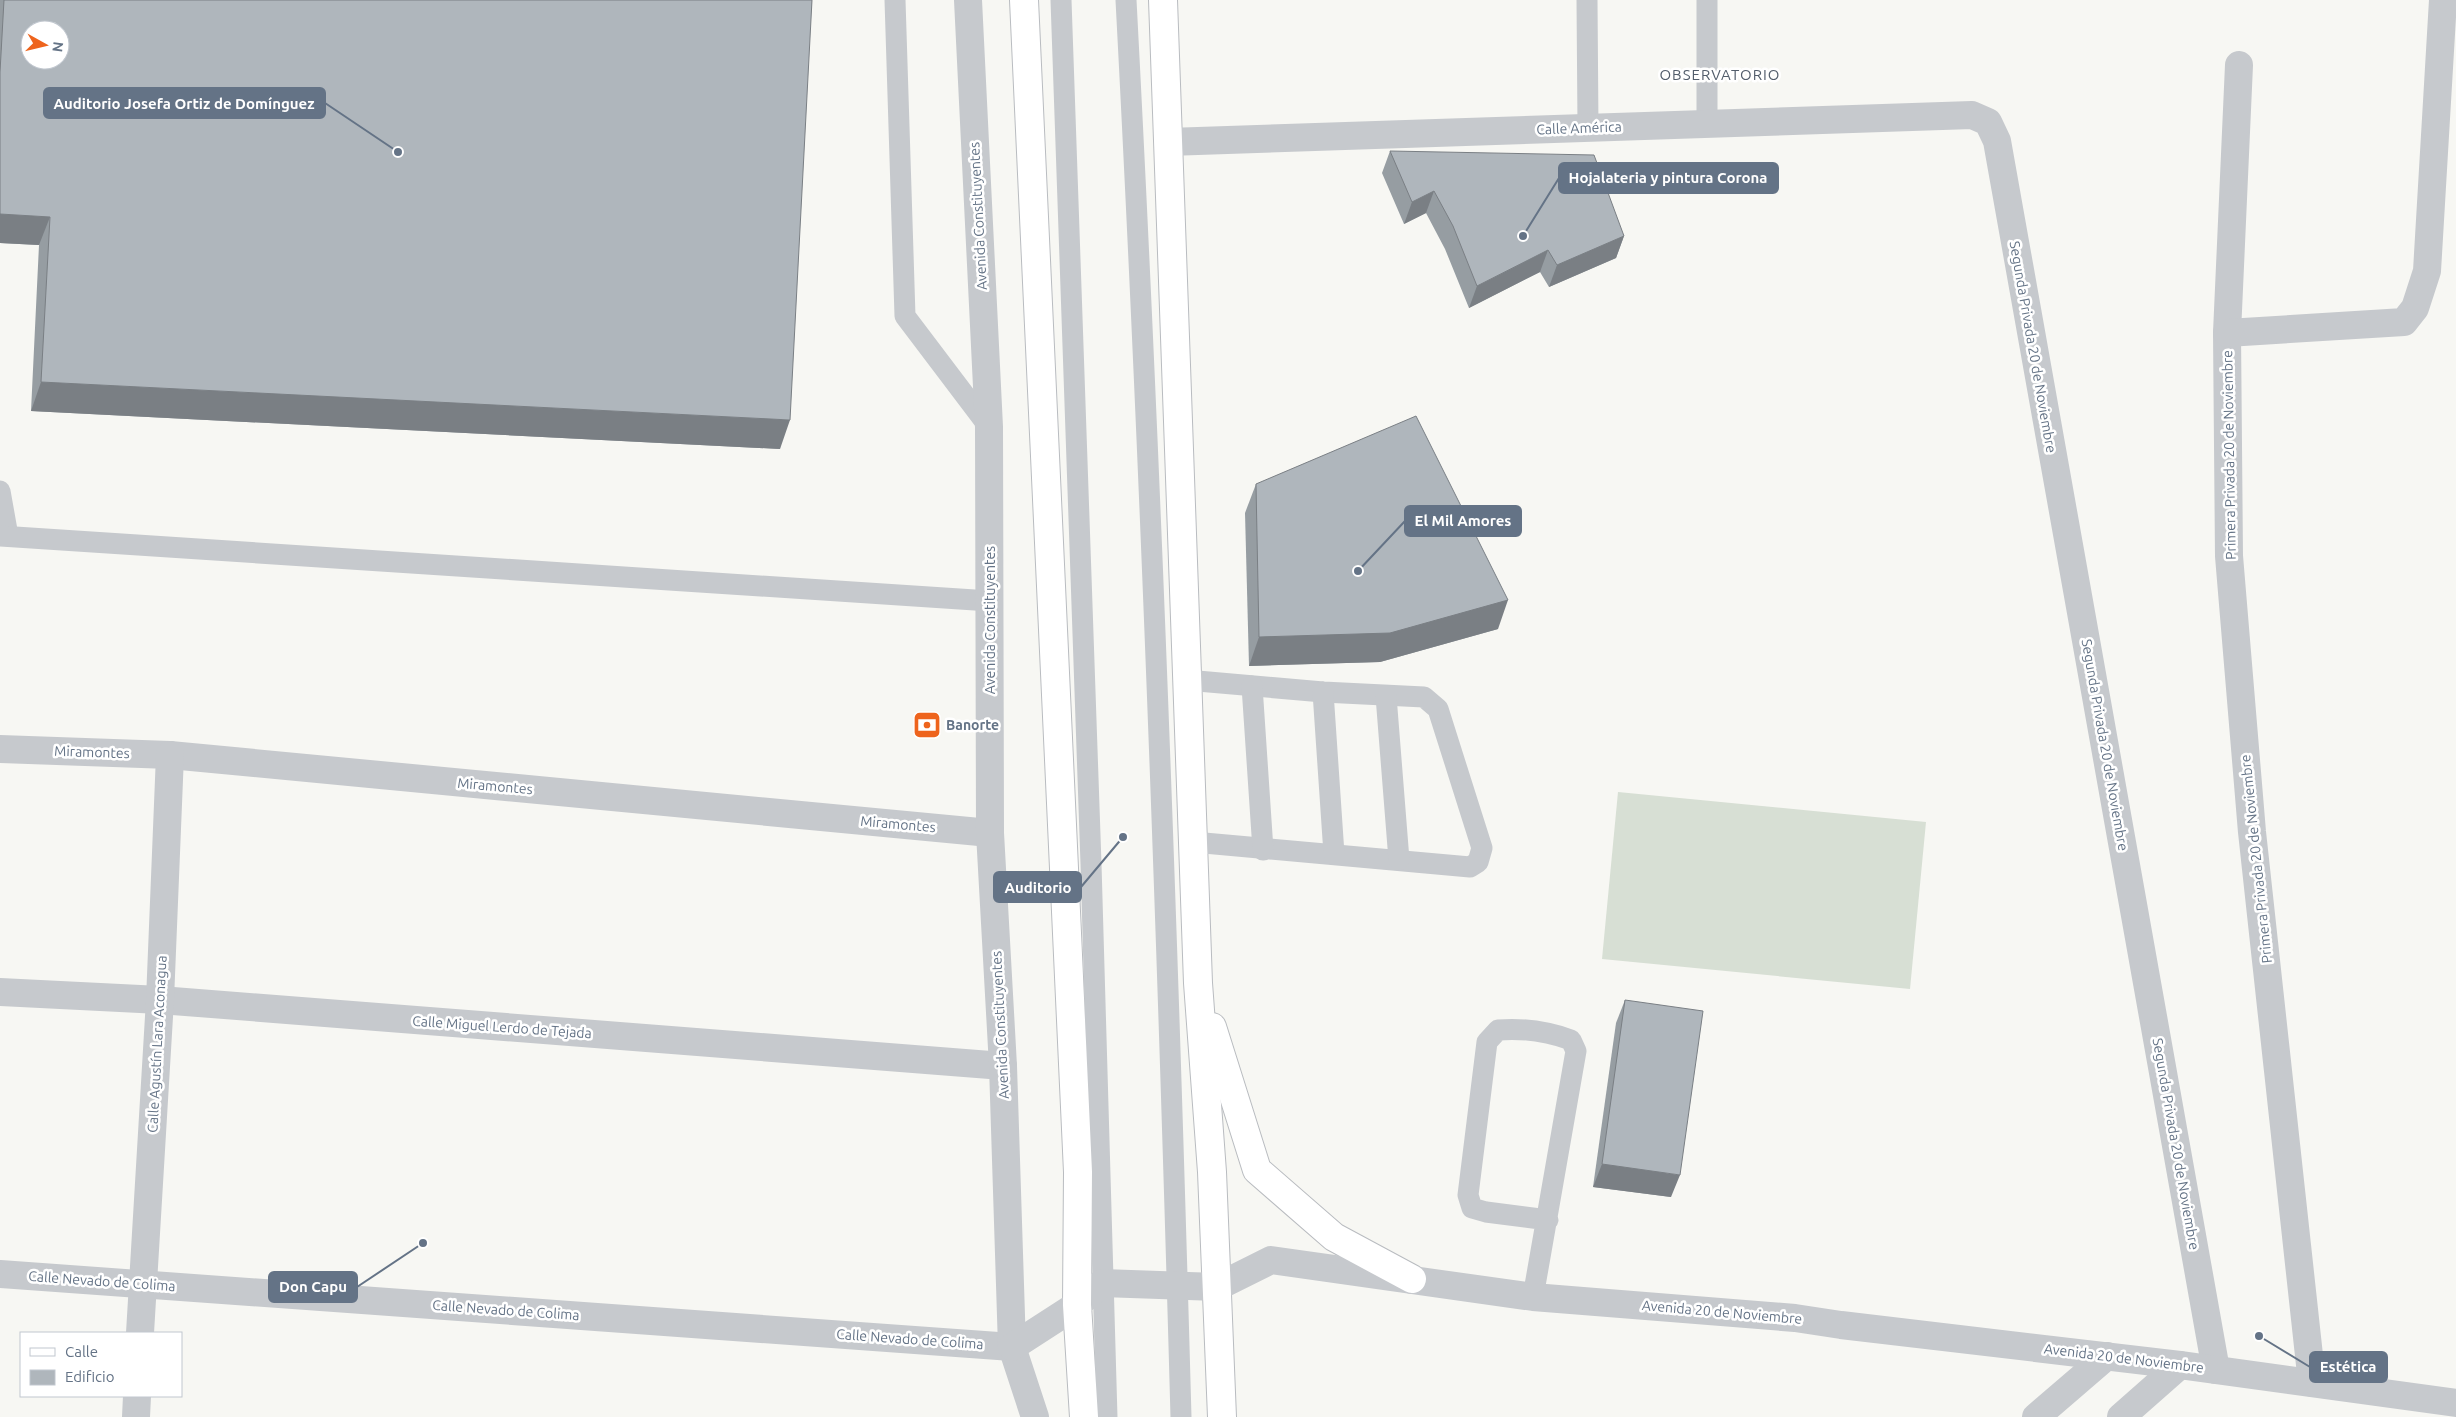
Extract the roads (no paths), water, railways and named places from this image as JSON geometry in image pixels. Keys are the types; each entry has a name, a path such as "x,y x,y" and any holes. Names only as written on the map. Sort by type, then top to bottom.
{"main road":[{"path":"1024,0 1078,1172 1077,1305 1084,1417"},
{"path":"1163,0 1198,983 1212,1172 1222,1417"},
{"path":"1198,983 1257,1170 1334,1237 1412,1279"}],"street":[{"name":"Avenida Constituyentes","path":"968,0 989,427 990,832 1003,1066 1012,1347 1035,1417"},
{"name":"Primera Privada 20 de Noviembre","path":"2227,334 2404,322 2414,308 2427,271 2442,0"},
{"name":"Primera Privada 20 de Noviembre","path":"2240,65 2227,334 2229,556 2249,803 2312,1383"},
{"name":"Calle América","path":"1168,142 1972,114 1988,122"},
{"name":"Segunda Privada 20 de Noviembre","path":"1988,122 1997,141 2216,1370"},
{"name":"Miramontes","path":"0,749 170,755 990,832"},
{"name":"Calle Agustín Lara Aconagua","path":"140,1332 160,1000 170,755"},
{"name":"Calle Miguel Lerdo de Tejada","path":"0,992 160,1000 1003,1066"},
{"name":"Avenida 20 de Noviembre","path":"1102,1282 1217,1287 1271,1260 1533,1297 1795,1318 2180,1365 2456,1403"},
{"name":"Calle Nevado de Colima","path":"0,1274 1012,1347"},
{"path":"1012,1347 1077,1305 1102,1282"},
{"path":"2036,1417 2107,1356"},
{"path":"2121,1417 2180,1365"},
{"path":"136,1417 137,1397"}],"lane":[{"path":"895,0 905,316 989,427"},
{"path":"1061,0 1090,844 1106,1417"},
{"path":"1126,0 1144,343 1175,1173 1181,1417"},
{"path":"1587,0 1588,127"},
{"path":"1706,0 1707,124"},
{"path":"0,491 4,536 990,602"},
{"path":"1186,680 1323,692 1424,697 1438,709 1482,848 1478,862 1470,867 1334,854 1264,850 1193,842"},
{"path":"1252,686 1264,850"},
{"path":"1323,692 1334,854"},
{"path":"1386,696 1399,860"},
{"path":"1533,1297 1548,1220 1576,1051 1571,1040 1557,1035 1512,1029 1498,1030 1487,1042 1468,1195 1472,1208 1486,1212 1548,1220"}],"place":[{"name":"Auditorio Josefa Ortiz de Domínguez","path":"398,152"},
{"name":"Hojalateria y pintura Corona","path":"1523,236"},
{"name":"El Mil Amores","path":"1358,571"},
{"name":"Banorte","path":"927,725"},
{"name":"Auditorio","path":"1123,837"},
{"name":"Don Capu","path":"423,1243"},
{"name":"Estética","path":"2259,1336"}],"district":[{"name":"OBSERVATORIO","path":"1720,74"}]}
